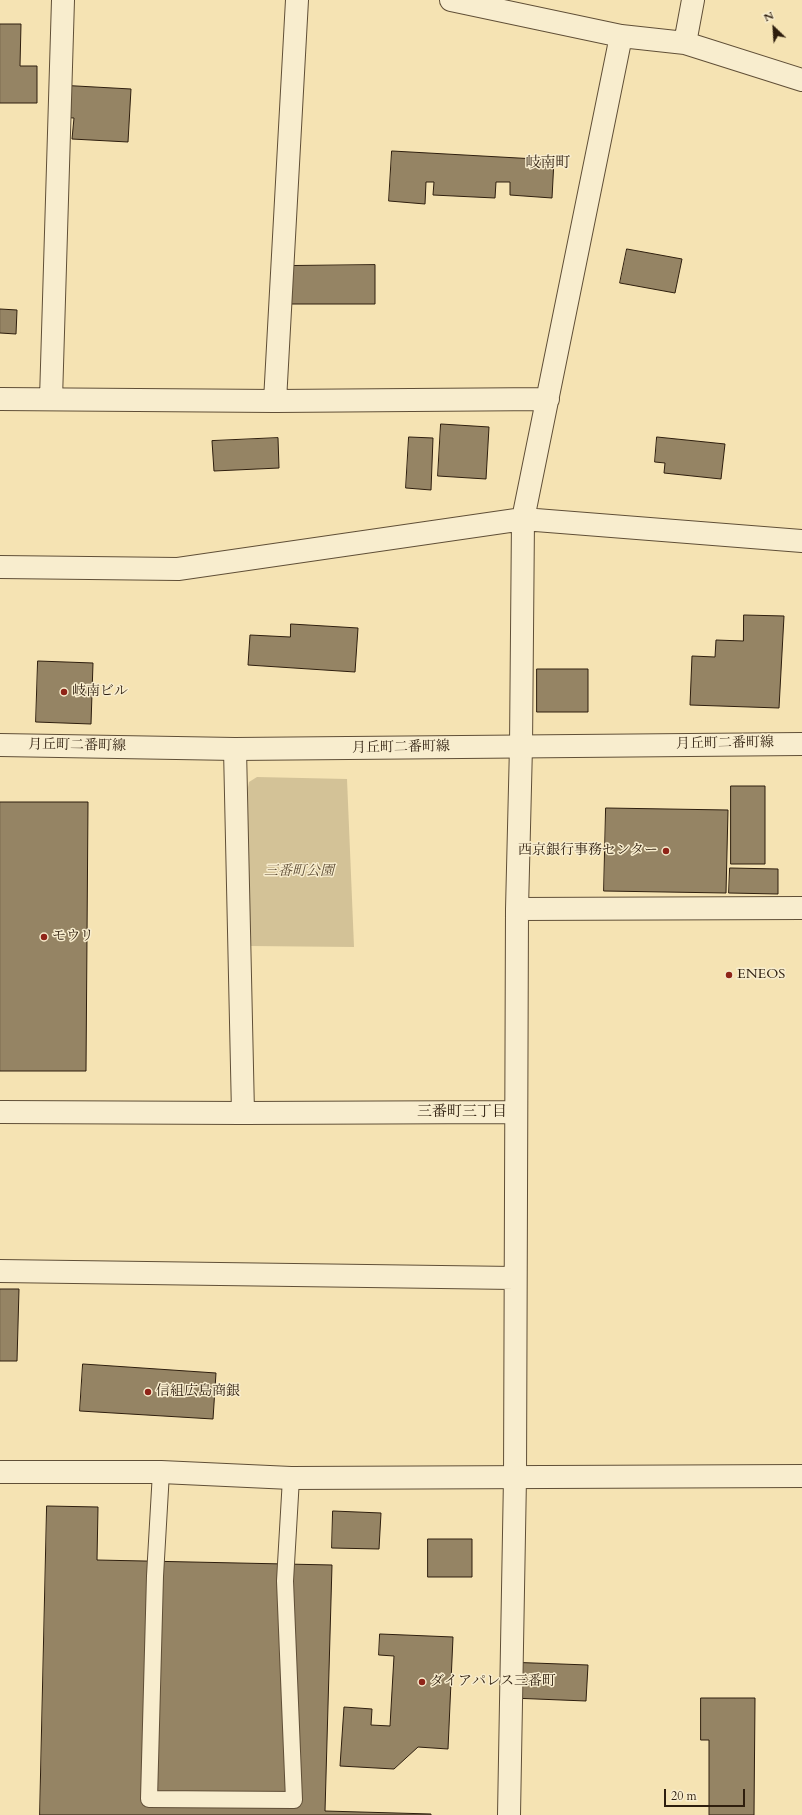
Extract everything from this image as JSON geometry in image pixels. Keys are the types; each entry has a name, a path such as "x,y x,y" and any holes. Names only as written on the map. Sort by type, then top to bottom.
{"street":[{"path":"51,399 62,0"},
{"path":"275,401 297,0"},
{"path":"451,0 621,36 685,43 802,80"},
{"path":"685,43 693,0"},
{"path":"509,1815 515,1476 514,1278 517,909 521,746 523,519 621,36"},
{"path":"0,399 275,401 548,399"},
{"path":"0,567 178,569 523,519 802,541"},
{"name":"月丘町二番町線","path":"0,745 235,749 802,744"},
{"path":"235,749 243,1113"},
{"path":"517,909 802,908"},
{"path":"0,1112 516,1112"},
{"path":"0,1271 514,1278"},
{"path":"0,1472 161,1472 291,1478 802,1476"}],"lane":[{"path":"161,1472 155,1576 149,1799 294,1808 285,1581 291,1478"}],"green space":[{"name":"三番町公園","path":"257,777 347,779 354,947 250,946 246,798 249,782"}],"building":[{"path":"0,24 21,24 20,66 37,66 37,103 0,103"},
{"path":"58,85 131,89 128,142 72,139 74,118 56,117"},
{"path":"392,151 554,160 552,198 510,195 510,182 496,182 495,198 433,195 434,182 426,182 425,204 389,201"},
{"path":"627,249 682,259 675,293 620,283"},
{"path":"375,265 375,304 285,304 285,266"},
{"path":"0,309 17,310 16,334 0,333"},
{"path":"441,424 489,427 486,479 438,476"},
{"path":"409,437 433,438 431,490 406,488"},
{"path":"657,437 725,444 721,479 664,473 665,463 655,462"},
{"path":"278,438 279,468 214,471 212,441"},
{"path":"744,615 784,616 779,708 690,705 692,656 715,657 716,640 743,641"},
{"path":"291,624 358,628 355,672 248,665 250,635 290,637"},
{"name":"岐南ビル","path":"38,661 93,663 91,724 36,722"},
{"path":"537,669 588,669 588,712 537,712"},
{"path":"731,786 765,786 765,864 731,864"},
{"name":"モウリ","path":"0,802 88,802 86,1071 0,1071"},
{"name":"西京銀行事務センター","path":"606,808 728,810 726,893 604,891"},
{"path":"730,868 778,869 778,894 729,893"},
{"path":"0,1289 19,1289 17,1361 0,1361"},
{"path":"83,1364 216,1373 213,1419 80,1411"},
{"path":"47,1506 98,1507 97,1560 332,1565 325,1811 431,1815 40,1815"},
{"path":"333,1511 381,1513 379,1549 332,1548"},
{"path":"428,1539 472,1539 472,1577 428,1577"},
{"name":"ダイアパレス三番町","path":"380,1634 453,1637 448,1749 418,1747 394,1769 340,1766 344,1707 372,1709 371,1725 390,1726 394,1656 379,1655"},
{"path":"506,1662 588,1665 586,1701 511,1698"},
{"path":"701,1698 755,1698 754,1815 709,1815 709,1740 701,1740"}],"place":[{"name":"岐南ビル","path":"64,692"},
{"name":"西京銀行事務センター","path":"666,851"},
{"name":"モウリ","path":"44,937"},
{"name":"ENEOS","path":"729,975"},
{"name":"信組広島商銀","path":"148,1392"},
{"name":"ダイアパレス三番町","path":"422,1682"}],"district":[{"name":"岐南町","path":"548,164"},
{"name":"三番町三丁目","path":"462,1113"}]}
